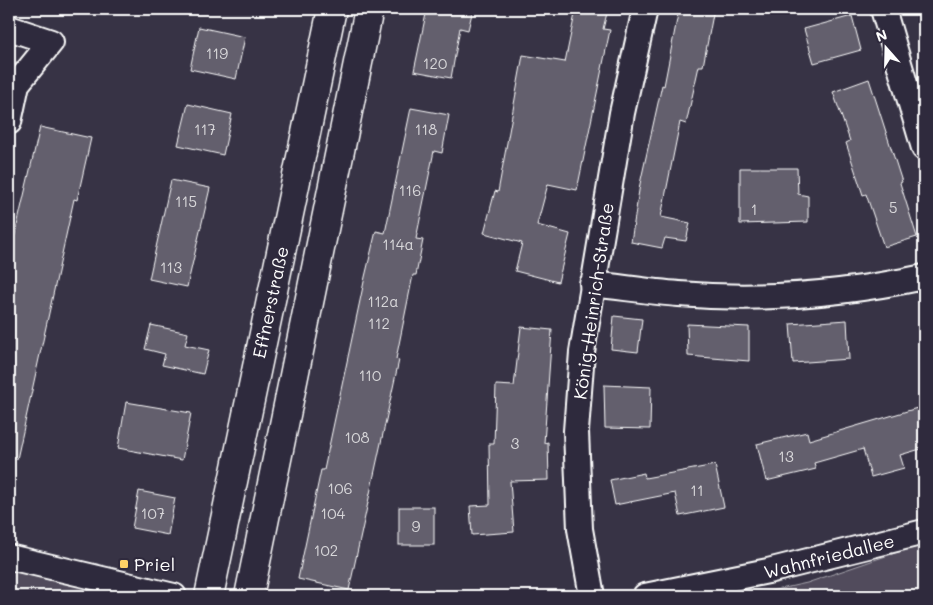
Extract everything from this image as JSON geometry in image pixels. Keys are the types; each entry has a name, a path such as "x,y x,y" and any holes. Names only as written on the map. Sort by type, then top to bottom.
{"main road":[{"name":"Effnerstraße","path":"209,596 332,9"},
{"path":"249,596 370,9"}],"street":[{"name":"König-Heinrich-Straße","path":"592,596 580,529 576,431 582,352 622,113 645,9"},
{"path":"883,9 924,148"},
{"path":"9,28 50,42 17,84 9,122"},
{"path":"592,284 680,294 768,297 872,288 924,277"},
{"name":"Wahnfriedallee","path":"645,596 768,571 924,532"},
{"path":"9,557 174,596"}],"shaded area":[{"path":"924,543 924,596 748,596 807,583"},
{"path":"9,563 142,596 9,596"}],"building":[{"path":"427,9 473,9 468,30 460,28 451,78 414,71"},
{"path":"576,9 608,9 603,29 610,30 577,190 548,184 537,225 570,234 558,282 515,271 522,243 484,233 495,191 498,192 523,55 565,62"},
{"path":"679,9 714,9 703,66 699,66 686,124 680,122 661,217 690,223 686,241 665,238 662,248 631,242 640,184 662,85 664,86"},
{"path":"852,16 861,50 814,63 804,29"},
{"path":"199,27 245,37 236,79 190,69"},
{"path":"869,79 902,182 900,183 917,237 884,247 866,194 863,195 846,143 850,141 833,92"},
{"path":"188,104 232,114 223,155 178,145"},
{"path":"411,108 449,115 442,153 434,151 416,239 423,240 416,275 413,275 396,359 399,360 349,590 298,579 321,470 324,470 376,231 385,233"},
{"path":"40,127 91,138 77,200 74,199 17,459 9,458 9,260"},
{"path":"740,168 797,168 798,194 808,196 808,222 740,224"},
{"path":"171,180 210,188 187,287 149,279"},
{"path":"614,316 642,319 638,352 611,349"},
{"path":"847,320 849,359 793,363 790,324"},
{"path":"687,324 749,327 749,361 688,356"},
{"path":"151,325 188,333 185,345 209,350 203,374 162,365 165,354 145,349"},
{"path":"521,327 552,330 544,443 548,442 549,480 510,481 514,532 472,535 470,506 490,505 489,444 494,444 496,385 514,386"},
{"path":"604,385 651,387 650,429 605,428"},
{"path":"126,402 191,413 182,460 118,448"},
{"path":"924,406 924,448 900,455 904,468 871,477 863,449 814,463 816,469 766,481 757,444 807,432 809,440"},
{"path":"715,465 724,507 680,516 675,493 615,505 610,480 644,473 645,478"},
{"path":"139,491 175,498 168,535 132,528"},
{"path":"399,507 434,507 434,545 399,545"}],"place":[{"name":"Priel","path":"124,564"}]}
